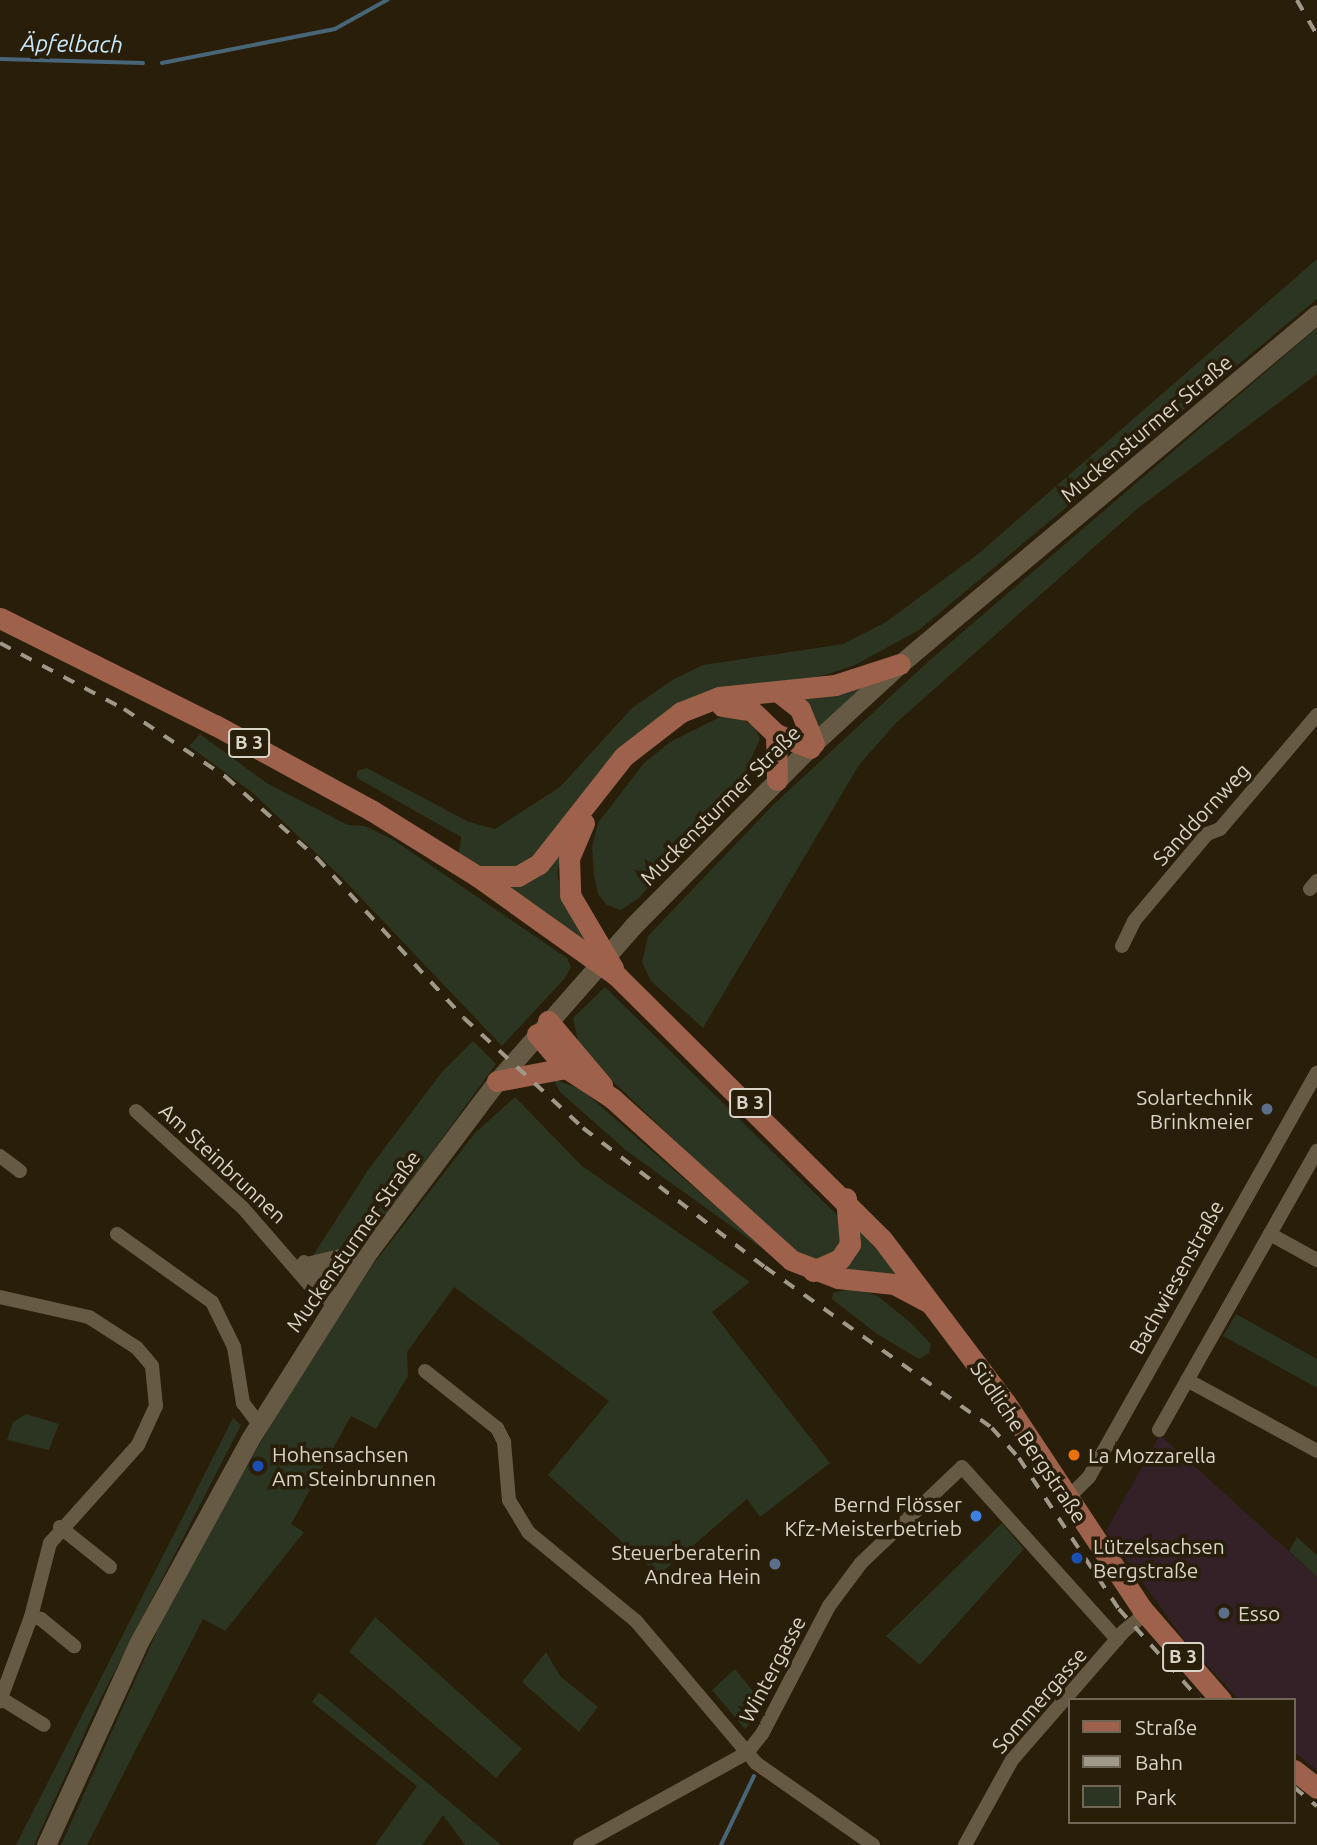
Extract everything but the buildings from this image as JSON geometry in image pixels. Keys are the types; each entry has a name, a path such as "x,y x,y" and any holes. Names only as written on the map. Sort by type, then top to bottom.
{"main road":[{"name":"Muckensturmer Straße","path":"522,1067 542,1028 565,1000 633,926 812,746 900,664 1317,314"},
{"name":"B 3","path":"0,618 239,737 477,876 617,976 846,1198 936,1306"},
{"path":"477,876 518,876 539,864 624,756 681,712 719,697 781,694 835,685 900,664"},
{"path":"781,694 800,709 812,746"},
{"path":"617,976 570,895 569,858 589,814 648,745 699,712 740,706 765,720 776,734 812,746"},
{"path":"776,734 777,780"},
{"path":"542,1028 566,1068 612,1098 771,1243 813,1271 894,1284 936,1306"},
{"path":"542,1028 569,1041 612,1098"},
{"path":"497,1081 522,1067 566,1068"},
{"name":"Muckensturmer Straße","path":"46,1845 139,1642 259,1424 369,1251 497,1081"},
{"path":"813,1271 839,1259 850,1244 846,1198"},
{"path":"311,1265 369,1251"},
{"name":"Südliche Bergstraße","path":"936,1306 1068,1499 1140,1615 1219,1698"},
{"path":"1296,1772 1317,1788"}],"street":[{"name":"Sanddornweg","path":"1122,946 1135,921 1207,834 1220,829 1317,715"},
{"name":"Bachwiesenstraße","path":"1068,1499 1089,1477 1317,1073"},
{"name":"Am Steinbrunnen","path":"136,1111 280,1246 314,1290 334,1303"},
{"path":"1158,1430 1317,1151"},
{"path":"0,1156 20,1171"},
{"path":"117,1234 212,1302 234,1348 243,1403 259,1424"},
{"path":"1270,1234 1317,1260"},
{"name":"Am Steinbrunnen","path":"280,1246 311,1265 325,1280 334,1303"},
{"path":"0,1297 89,1317 137,1348 152,1366 156,1406 138,1445 60,1527 50,1543 31,1616 1,1700 44,1725"},
{"path":"425,1371 497,1428 504,1442 509,1500 528,1532 636,1621 747,1753 873,1845"},
{"path":"1187,1380 1317,1451"},
{"name":"Wintergasse","path":"580,1845 747,1753 762,1734 829,1606 861,1563 962,1466 1117,1639"},
{"path":"60,1527 110,1567"},
{"name":"Sommergasse","path":"965,1845 1012,1760 1140,1615"},
{"path":"31,1616 41,1619 74,1646"}],"shaded area":[{"path":"1160,1435 1317,1577 1317,1770 1296,1754 1296,1698 1237,1698 1184,1640 1106,1531"}],"green space":[{"path":"1317,259 1317,299 919,630 855,665 825,675 683,703 552,840 517,868 481,868 459,853 461,837 357,778 357,771 367,768 469,822 495,829 560,787 632,708 674,679 703,665 843,644 886,622 978,554"},
{"path":"1317,328 1317,374 1137,509 896,723 859,765 703,1028 651,981 642,962 648,936 773,805 930,660"},
{"path":"874,679 818,732 794,698"},
{"path":"720,717 739,718 754,726 760,738 743,778 639,898 621,910 607,905 598,894 594,875 592,847 598,823 644,763 670,742"},
{"path":"200,734 268,784 348,825 365,826 392,839 567,958 571,967 565,978 502,1046 342,878 253,793 189,746"},
{"path":"556,854 561,857 557,874 565,906 591,946 504,883"},
{"path":"605,987 836,1214 844,1226 842,1248 821,1263 794,1254 605,1074 578,1041 573,1018"},
{"path":"473,1041 496,1064 388,1213 375,1217 350,1250 311,1259 368,1170 442,1072"},
{"path":"553,1079 581,1089 774,1257 628,1152 560,1092"},
{"path":"515,1097 582,1166 750,1282 712,1312 830,1463 760,1517 747,1499 659,1575 548,1475 609,1401 454,1287 407,1352 408,1376 376,1429 351,1416 291,1524 304,1532 225,1631 203,1619 87,1845 61,1845 174,1593 280,1409 372,1266 475,1133"},
{"path":"860,1230 903,1281 837,1274 856,1252"},
{"path":"855,1288 878,1296 911,1323 931,1344 929,1353 919,1359 877,1334 832,1299 833,1293"},
{"path":"1236,1314 1317,1359 1317,1388 1223,1336"},
{"path":"26,1414 59,1424 49,1450 7,1440 13,1422"},
{"path":"233,1418 241,1425 98,1704 34,1845 16,1845"},
{"path":"1002,1523 1024,1549 920,1665 886,1636"},
{"path":"1297,1537 1317,1555 1317,1577 1289,1551"},
{"path":"375,1617 522,1749 496,1778 349,1652"},
{"path":"546,1652 560,1676 598,1707 579,1732 522,1682"},
{"path":"735,1669 765,1706 745,1729 712,1690"},
{"path":"319,1692 500,1845 465,1845 443,1815 422,1845 375,1845 417,1786 312,1702"}],"waterway":[{"name":"Äpfelbach","path":"162,63 335,29 387,0"},
{"name":"Äpfelbach","path":"0,59 143,63"},
{"path":"721,1845 754,1776"}],"railway":[{"path":"1297,0 1317,34"},
{"path":"0,643 124,709 226,777 317,858 464,1018 583,1128 765,1267 992,1428 1019,1458 1119,1609 1198,1698"},
{"path":"1296,1789 1317,1806"}],"place":[{"name":"Solartechnik Brinkmeier","path":"1267,1109"},
{"name":"La Mozzarella","path":"1074,1455"},
{"name":"Hohensachsen Am Steinbrunnen","path":"258,1466"},
{"name":"Bernd Flösser Kfz-Meisterbetrieb","path":"976,1516"},
{"name":"Lützelsachsen Bergstraße","path":"1077,1558"},
{"name":"Steuerberaterin Andrea Hein","path":"775,1564"},
{"name":"Esso","path":"1224,1613"}]}
